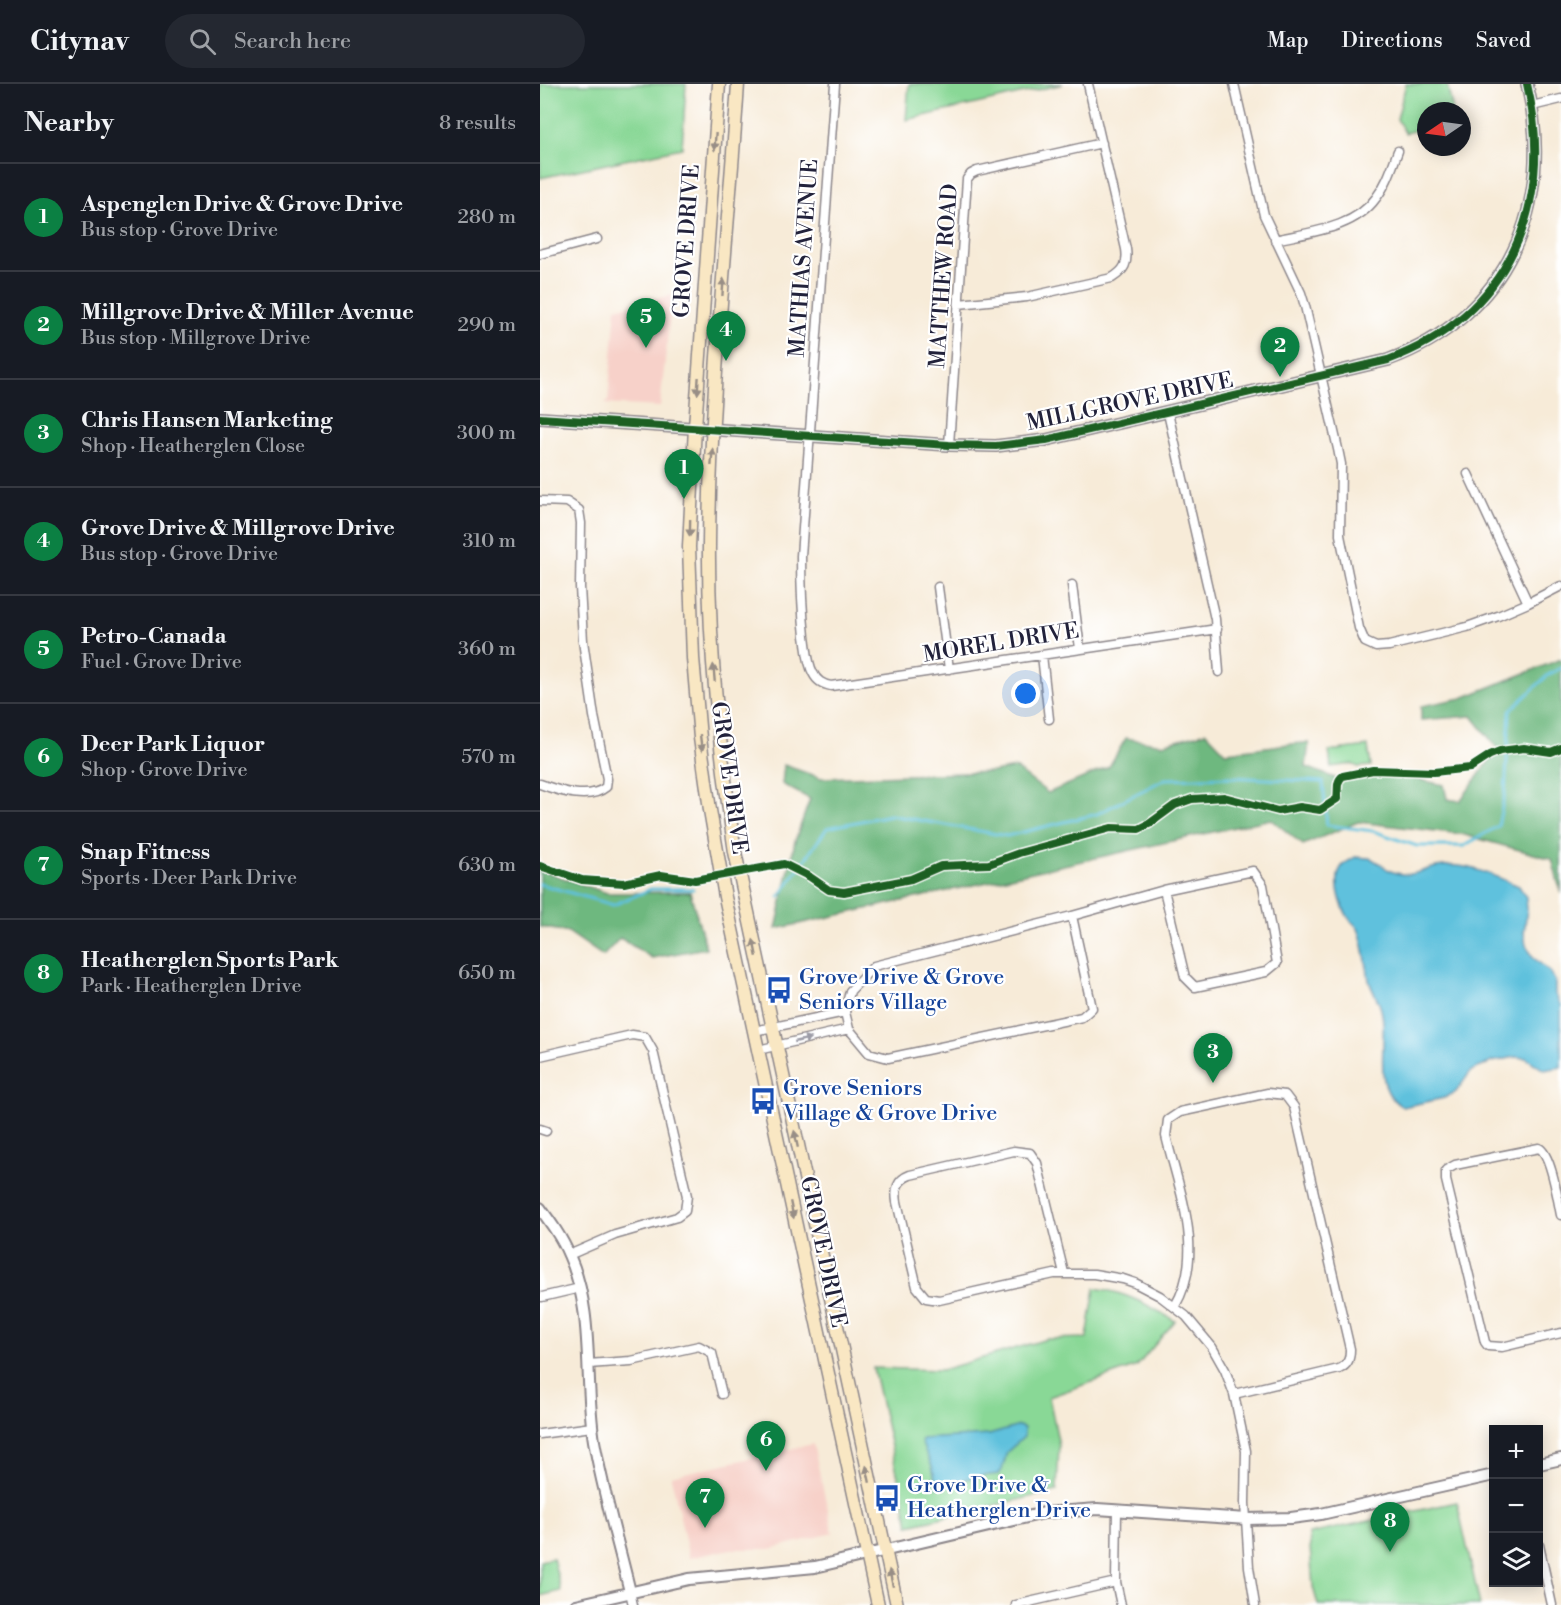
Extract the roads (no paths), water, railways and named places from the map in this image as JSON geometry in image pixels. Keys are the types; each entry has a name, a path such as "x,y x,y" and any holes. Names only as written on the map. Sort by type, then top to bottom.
{"main road":[{"name":"GROVE DRIVE","path":"719,84 695,427 690,547 693,658 700,738 721,876 878,1605"},
{"name":"GROVE DRIVE","path":"738,84 710,496 710,599 719,737 735,852 897,1605"}],"street":[{"name":"MATHIAS AVENUE","path":"809,435 835,84"},
{"path":"959,304 1027,297 1112,278 1124,270 1128,260 1126,249 1089,84"},
{"path":"1234,84 1264,215 1301,292 1321,377 1341,464 1339,513 1344,561 1359,628 1365,642 1376,647 1389,646 1467,627 1528,603 1561,586"},
{"name":"MILLGROVE DRIVE","path":"540,418 949,445 996,446 1046,440 1388,360 1426,343 1461,318 1491,287 1508,261 1529,211 1536,167 1532,106 1527,84"},
{"path":"1532,106 1561,99"},
{"name":"MATTHEW ROAD","path":"949,445 967,179 971,174 1102,143"},
{"path":"1275,240 1340,224 1370,207 1385,184 1398,151"},
{"path":"540,254 597,239"},
{"path":"1168,412 1217,629 1220,672"},
{"name":"MOREL DRIVE","path":"809,435 801,556 801,594 807,647 813,673 822,684 831,686 1217,629"},
{"path":"1468,474 1528,603"},
{"path":"540,501 567,502 579,510 583,641 594,716 607,779 606,787 594,794 585,795 540,784"},
{"path":"1072,585 1080,649"},
{"path":"938,587 949,669"},
{"path":"1042,655 1049,719"},
{"path":"1072,916 1092,1008 1082,1017 888,1059 869,1053 849,1029 845,1012 850,991 874,966 1072,916 1164,890 1253,871 1263,885 1277,963 1266,972 1195,987 1185,977 1164,890"},
{"path":"754,1031 845,1012"},
{"path":"758,1050 849,1029"},
{"path":"540,1056 632,1035 638,1034 645,1037 653,1051 687,1196 684,1211 677,1217 615,1235 569,1255"},
{"path":"1175,1306 1187,1278 1190,1245 1166,1136 1168,1120 1180,1112 1268,1093 1279,1092 1285,1095 1294,1107 1347,1338 1349,1358 1346,1366 1339,1369 1234,1394"},
{"path":"1561,1215 1548,1159 1544,1150 1539,1148 1455,1165 1446,1170 1446,1180 1485,1342 1488,1346 1502,1347 1561,1332"},
{"path":"1064,1273 1038,1163 1030,1154 1019,1150 1003,1153 910,1175 899,1183 896,1189 897,1202 917,1287 921,1295 926,1298 939,1300 1064,1273 1094,1274 1123,1279 1148,1289 1175,1306 1196,1327 1212,1347 1225,1370 1234,1394 1246,1451 1245,1503 1250,1575 1255,1605"},
{"path":"540,1208 560,1237 569,1255 580,1288 585,1316 592,1427 598,1464 633,1605"},
{"path":"542,1297 580,1288"},
{"path":"588,1364 632,1361 699,1346 712,1353 722,1394"},
{"path":"540,1434 592,1427"},
{"path":"1543,1463 1561,1459"},
{"path":"576,1605 689,1579 815,1567 1044,1514 1080,1510 1117,1510 1247,1519 1292,1518 1321,1514 1489,1476"},
{"path":"1117,1510 1116,1582 1121,1605"},
{"path":"1543,1563 1552,1605"},
{"path":"1016,1605 1116,1582"}],"water":[{"path":"1355,857 1369,858 1392,872 1402,874 1413,874 1443,866 1463,867 1519,886 1526,897 1524,933 1526,945 1533,957 1551,973 1555,981 1555,994 1561,1005 1561,1067 1544,1070 1526,1058 1515,1057 1492,1062 1471,1071 1456,1092 1444,1098 1403,1107 1392,1099 1383,1076 1383,1019 1380,1006 1370,983 1359,931 1345,912 1338,891 1340,870 1344,864"},
{"path":"1019,1426 1024,1428 1024,1437 1007,1452 999,1474 974,1477 937,1487 932,1466 921,1442 922,1439 989,1435"}],"waterway":[{"path":"779,897 827,828 890,815 1007,836 1097,814 1165,779 1230,777 1323,782 1327,825 1373,831 1417,846 1464,846 1498,826 1505,793 1510,711 1548,675 1561,668"},
{"path":"540,884 613,905 651,889 693,889"}],"place":[{"name":"Petro-Canada","path":"646,348"},
{"name":"Grove Drive & Millgrove Drive","path":"726,361"},
{"name":"Millgrove Drive & Miller Avenue","path":"1280,377"},
{"name":"Aspenglen Drive & Grove Drive","path":"684,499"},
{"name":"Grove Drive & Grove Seniors Village","path":"779,990"},
{"name":"Chris Hansen Marketing","path":"1213,1083"},
{"name":"Grove Seniors Village & Grove Drive","path":"763,1101"},
{"name":"Deer Park Liquor","path":"766,1471"},
{"name":"Grove Drive & Heatherglen Drive","path":"887,1498"},
{"name":"Snap Fitness","path":"705,1528"},
{"name":"Heatherglen Sports Park","path":"1390,1552"}]}
